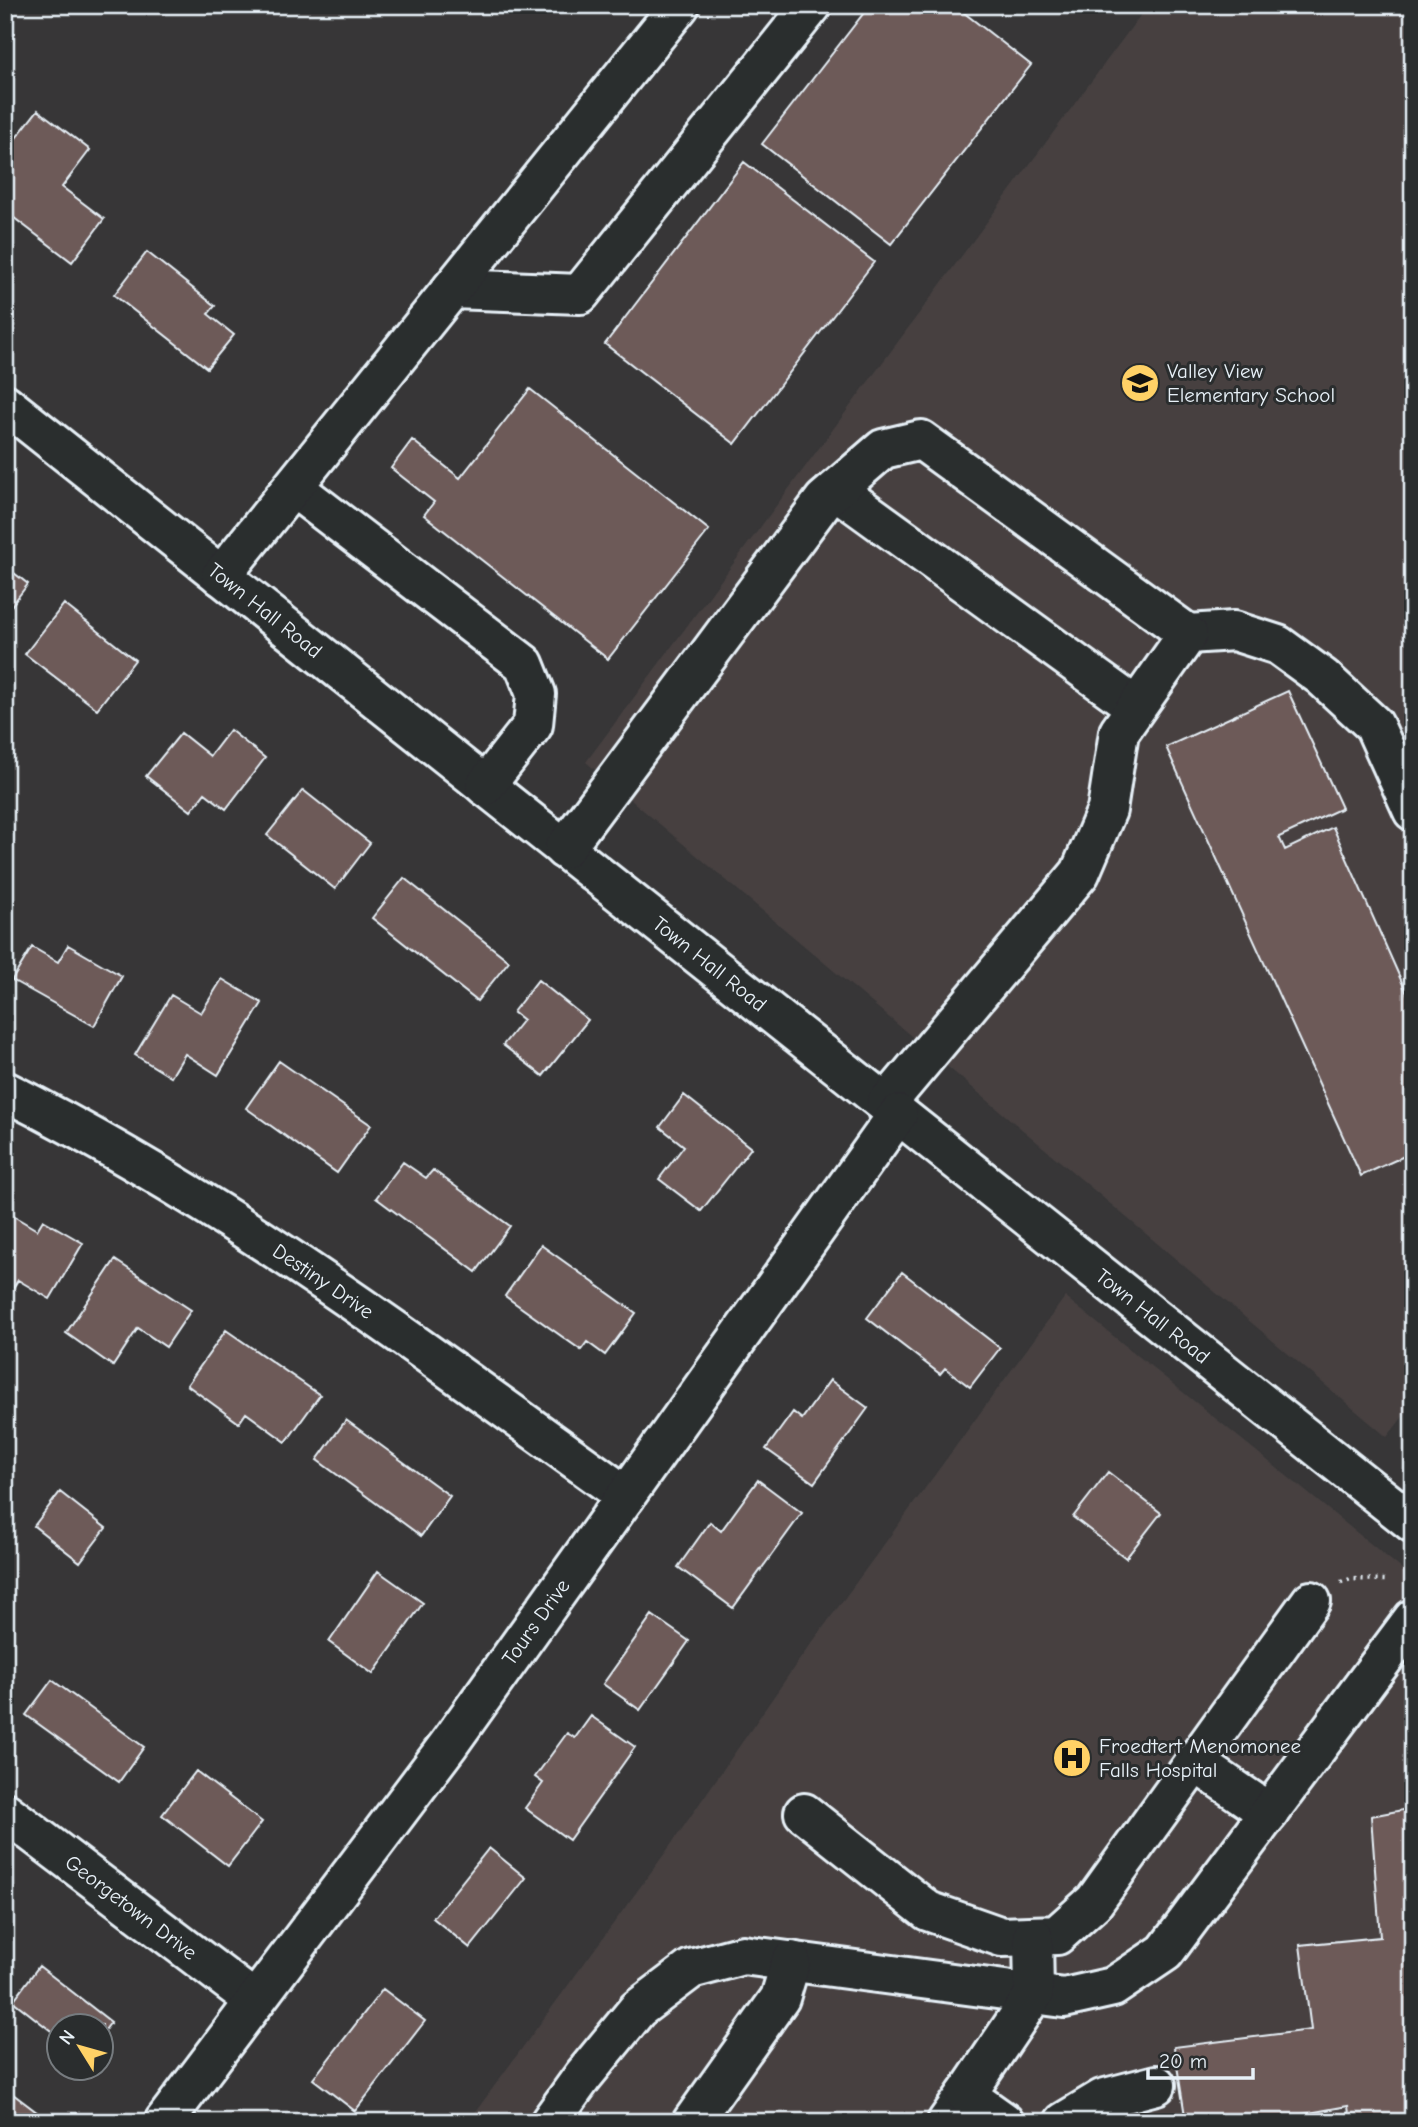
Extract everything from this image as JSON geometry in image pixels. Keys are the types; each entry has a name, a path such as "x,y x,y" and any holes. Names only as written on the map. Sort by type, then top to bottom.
{"street":[{"path":"221,576 681,5"},
{"path":"453,289 580,294 813,5"},
{"name":"Town Hall Road","path":"5,404 1413,1523"},
{"path":"564,849 824,500 883,449 921,440 1188,634 1234,631 1278,645 1322,677 1374,725 1413,811"},
{"path":"294,488 524,664 536,694 533,725 485,786"},
{"path":"836,489 1136,707"},
{"name":"Tours Drive","path":"164,2122 450,1744 626,1496 892,1109 1080,873 1107,810 1119,732 1188,634"},
{"name":"Destiny Drive","path":"5,1091 62,1119 158,1173 345,1293 626,1496"},
{"path":"804,1813 929,1911 1002,1937 1057,1935 1094,1902 1311,1601"},
{"path":"550,2122 583,2076 638,2009 691,1969 743,1955 1064,1998 1113,1987 1165,1952 1413,1619"},
{"path":"1195,1762 1269,1813"},
{"name":"Georgetown Drive","path":"5,1812 256,2001"},
{"path":"1004,2122 956,2108 1034,1994 1033,1936"},
{"path":"692,2122 780,1998 791,1961"},
{"path":"1064,2122 1102,2099 1156,2085"}],"shaded area":[{"name":"Valley View Elementary School","path":"1148,5 1413,5 1413,1404 1387,1437 586,762"},
{"name":"Froedtert Menomonee Falls Hospital","path":"1065,1297 1413,1578 1413,2122 468,2122 668,1849 795,1666"}],"building":[{"path":"870,5 954,5 1031,65 891,244 762,144"},
{"path":"38,110 90,150 62,187 104,219 72,262 5,211 5,152"},
{"path":"744,162 874,262 735,444 605,344"},
{"path":"147,252 215,306 208,314 234,335 207,368 114,295"},
{"path":"530,389 709,530 608,659 424,515 434,502 391,468 412,440 460,478"},
{"path":"5,566 28,584 5,614"},
{"path":"64,604 135,660 97,709 25,654"},
{"path":"1288,691 1342,808 1279,837 1285,850 1333,827 1413,1007 1413,1152 1361,1176 1166,747"},
{"path":"230,730 265,758 226,809 205,793 191,811 146,776 181,733 210,756"},
{"path":"303,790 370,843 335,889 267,835"},
{"path":"404,878 509,961 477,1001 372,918"},
{"path":"68,945 122,976 94,1026 12,980 32,947 58,962"},
{"path":"222,979 262,1003 218,1075 185,1054 171,1077 135,1055 171,995 201,1013"},
{"path":"538,980 588,1020 543,1076 503,1045 523,1020 513,1012"},
{"path":"279,1061 371,1125 337,1173 246,1108"},
{"path":"684,1095 751,1148 701,1211 659,1179 684,1146 660,1127"},
{"path":"403,1162 426,1178 433,1170 510,1226 476,1272 376,1198"},
{"path":"5,1211 37,1230 43,1220 83,1243 50,1299 18,1280 5,1301"},
{"path":"541,1245 636,1313 605,1355 587,1342 581,1350 505,1296"},
{"path":"115,1260 191,1310 166,1347 138,1328 113,1366 66,1333"},
{"path":"902,1272 1000,1348 970,1387 945,1368 940,1374 867,1318"},
{"path":"226,1330 320,1395 286,1442 246,1413 239,1423 187,1385"},
{"path":"830,1380 868,1408 814,1483 766,1449 793,1412 802,1419"},
{"path":"346,1420 450,1496 421,1536 317,1460"},
{"path":"1108,1472 1161,1513 1126,1558 1073,1517"},
{"path":"758,1480 802,1513 733,1608 678,1567 710,1522 721,1531"},
{"path":"60,1492 106,1528 80,1562 34,1526"},
{"path":"378,1571 423,1603 373,1674 329,1642"},
{"path":"652,1615 689,1641 640,1710 603,1684"},
{"path":"52,1680 144,1747 119,1782 26,1715"},
{"path":"591,1716 635,1747 569,1840 525,1808 543,1783 535,1777 567,1733 575,1738"},
{"path":"196,1771 262,1822 228,1866 162,1815"},
{"path":"1413,1808 1413,2122 1350,2122 1348,2106 1260,2122 1186,2122 1174,2047 1311,2030 1300,1945 1380,1937 1371,1816"},
{"path":"489,1848 526,1878 470,1948 433,1918"},
{"path":"39,1966 97,2011 46,2011 46,2027 13,2001"},
{"path":"383,1989 425,2021 355,2111 313,2079"},
{"path":"5,2088 38,2113 31,2122 5,2122"}],"place":[{"name":"Valley View Elementary School","path":"1140,383"},
{"name":"Froedtert Menomonee Falls Hospital","path":"1072,1758"}]}
